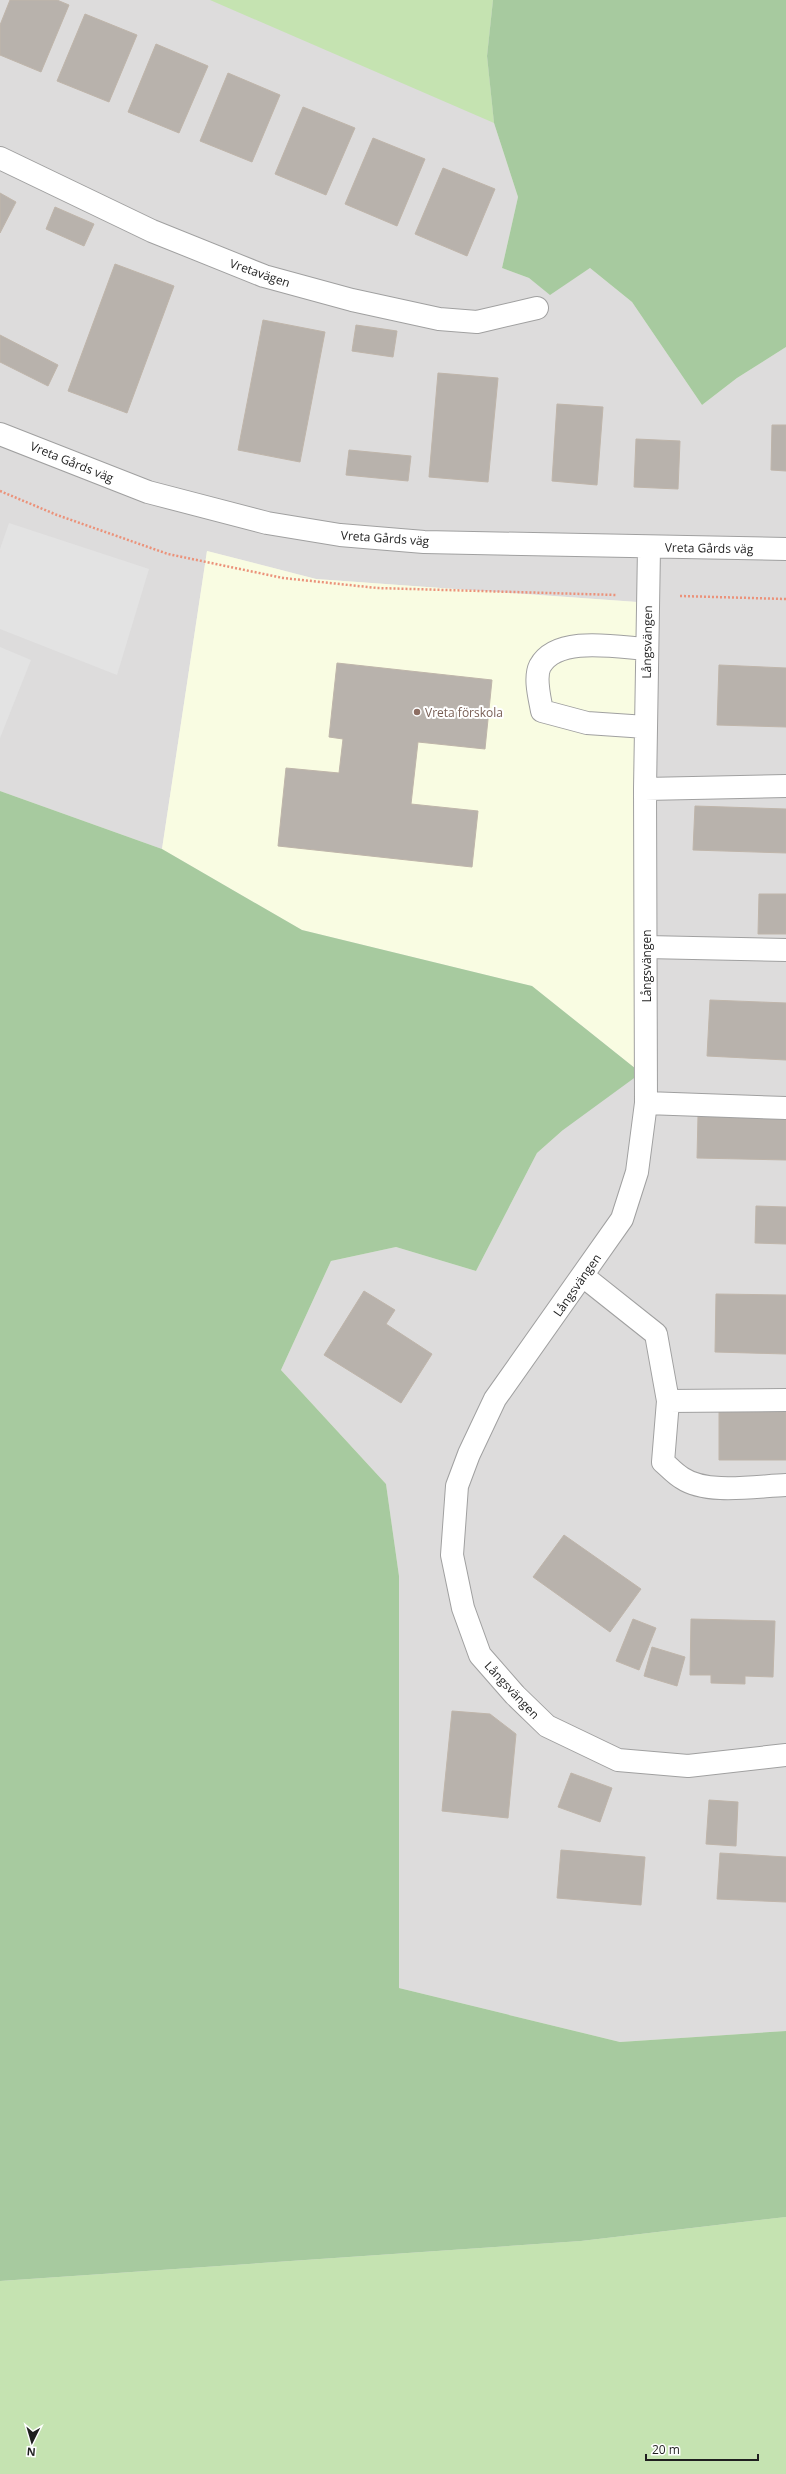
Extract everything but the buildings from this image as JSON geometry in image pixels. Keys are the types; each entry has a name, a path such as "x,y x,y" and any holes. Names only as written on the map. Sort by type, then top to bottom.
{"street":[{"name":"Vretavägen","path":"0,158 152,231 264,276 352,300 439,319 477,322 537,308"},
{"name":"Vreta Gårds väg","path":"0,434 148,492 268,523 340,535 424,542 649,548 786,549"},
{"name":"Långsvängen","path":"649,548 646,649 645,789 646,1103 637,1172 622,1219 495,1399 469,1454 457,1486 452,1555 463,1608 480,1655 515,1695 547,1726 618,1760 688,1766 786,1755"},
{"path":"646,649 587,645 554,651 540,666 538,684 542,711 587,723 646,727"},
{"path":"645,789 786,786"},
{"path":"646,947 786,950"},
{"path":"646,1103 786,1108"},
{"path":"583,1276 656,1334 668,1401 663,1462 682,1479 699,1486 714,1488 786,1486"},
{"path":"668,1401 786,1400"}],"path":[{"path":"0,490 57,515 168,554 283,578 376,588 786,599"}],"shaded area":[{"path":"0,0 493,0 487,56 494,123 518,197 502,268 529,278 550,294 590,268 632,302 702,405 737,378 786,347 786,2031 620,2042 399,1988 399,1576 386,1484 281,1370 331,1261 396,1247 476,1271 537,1153 563,1130 651,603 316,579 207,551 162,849 0,791"},
{"path":"9,523 149,569 117,675 0,629 0,549"},
{"name":"Vreta förskola","path":"207,551 316,579 651,603 641,1073 532,986 302,930 162,849"},
{"path":"0,647 31,660 0,738"}],"green space":[{"path":"210,0 493,0 487,56 494,123"},
{"path":"493,0 786,0 786,347 737,378 702,405 632,302 590,268 550,295 529,278 502,268 518,197 494,123 487,56"},
{"path":"0,791 162,849 302,930 532,986 641,1073 563,1130 537,1153 476,1271 396,1247 331,1261 281,1370 386,1484 399,1576 399,1988 620,2042 786,2031 786,2217 581,2241 0,2281"},
{"path":"786,2217 786,2474 0,2474 0,2281 581,2241"}],"place":[{"name":"Vreta förskola","path":"417,712"}]}
